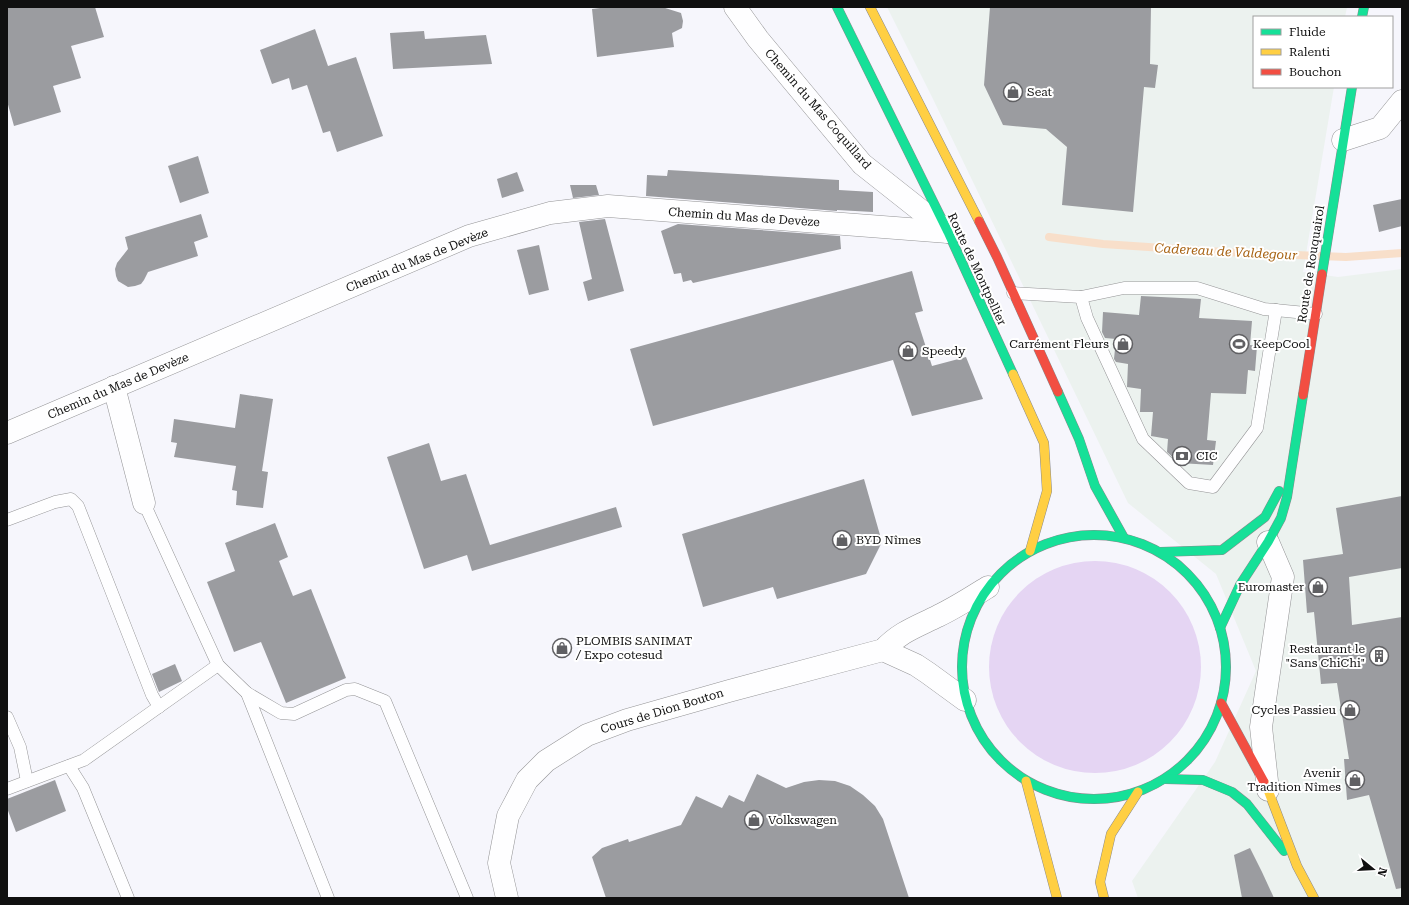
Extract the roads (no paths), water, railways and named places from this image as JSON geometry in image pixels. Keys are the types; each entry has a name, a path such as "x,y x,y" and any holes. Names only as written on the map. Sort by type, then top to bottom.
{"main road":[{"name":"Route de Montpellier","path":"837,7 948,232 1044,442 1046,490 1030,551"},
{"name":"Route de Montpellier","path":"870,7 997,257 1079,439 1095,486 1124,538"},
{"name":"Route de Rouquairol","path":"1220,628 1240,585 1268,542 1281,518 1287,497 1352,88"},
{"name":"Route de Rouquairol","path":"1160,552 1222,550 1265,517 1291,469"},
{"path":"1097,534 1124,538 1160,552 1192,579 1212,608 1220,628 1224,648 1226,676 1221,703 1212,726 1199,746 1184,764 1164,779 1138,792 1100,800 1062,796 1026,781 994,756 972,721 965,700 961,665 967,626 988,587 1007,567 1030,551 1070,537 1097,534"},
{"path":"1221,703 1268,790 1297,866 1314,898"},
{"path":"1164,779 1203,780 1232,792 1247,804 1297,866"},
{"path":"1026,781 1058,898"},
{"path":"1104,898 1100,882 1111,834 1138,792"}],"street":[{"name":"Chemin du Mas Coquillard","path":"735,7 758,40 862,164 948,232"},
{"path":"1344,140 1380,128 1402,101"},
{"name":"Chemin du Mas de Devèze","path":"7,433 469,236 550,213 608,206 948,232"},
{"path":"114,387 144,503"},
{"path":"1268,542 1283,577 1261,727 1268,790"},
{"name":"Cours de Dion Bouton","path":"507,898 499,863 508,816 527,780 546,761 587,735 627,720 883,650 893,639 938,616 988,587"},
{"path":"883,650 916,665 965,700"}],"lane":[{"path":"1013,293 1081,297 1124,288 1196,288 1264,309 1316,314"},
{"path":"1081,297 1087,318 1143,439 1189,483 1213,487 1257,428 1276,310"},
{"path":"7,520 55,502 71,499 78,506 152,695 159,707"},
{"path":"144,503 218,666 247,693 281,713 294,714 346,690 355,689 385,701 464,897"},
{"path":"7,789 84,760 218,666"},
{"path":"247,693 328,898"},
{"path":"7,717 20,747 27,781"},
{"path":"69,766 83,788 128,898"}],"waterway":[{"name":"Cadereau de Valdegour","path":"1049,237 1103,244 1224,252 1346,257 1402,253"}],"place":[{"name":"Seat","path":"1013,92"},
{"name":"Carrément Fleurs","path":"1123,344"},
{"name":"KeepCool","path":"1239,344"},
{"name":"Speedy","path":"908,351"},
{"name":"CIC","path":"1182,456"},
{"name":"BYD Nîmes","path":"842,540"},
{"name":"Euromaster","path":"1318,587"},
{"name":"PLOMBIS SANIMAT / Expo cotesud","path":"562,648"},
{"name":"Restaurant le \"Sans ChiChi\"","path":"1379,656"},
{"name":"Cycles Passieu","path":"1350,710"},
{"name":"Avenir Tradition Nîmes","path":"1355,780"},
{"name":"Volkswagen","path":"754,820"}]}
